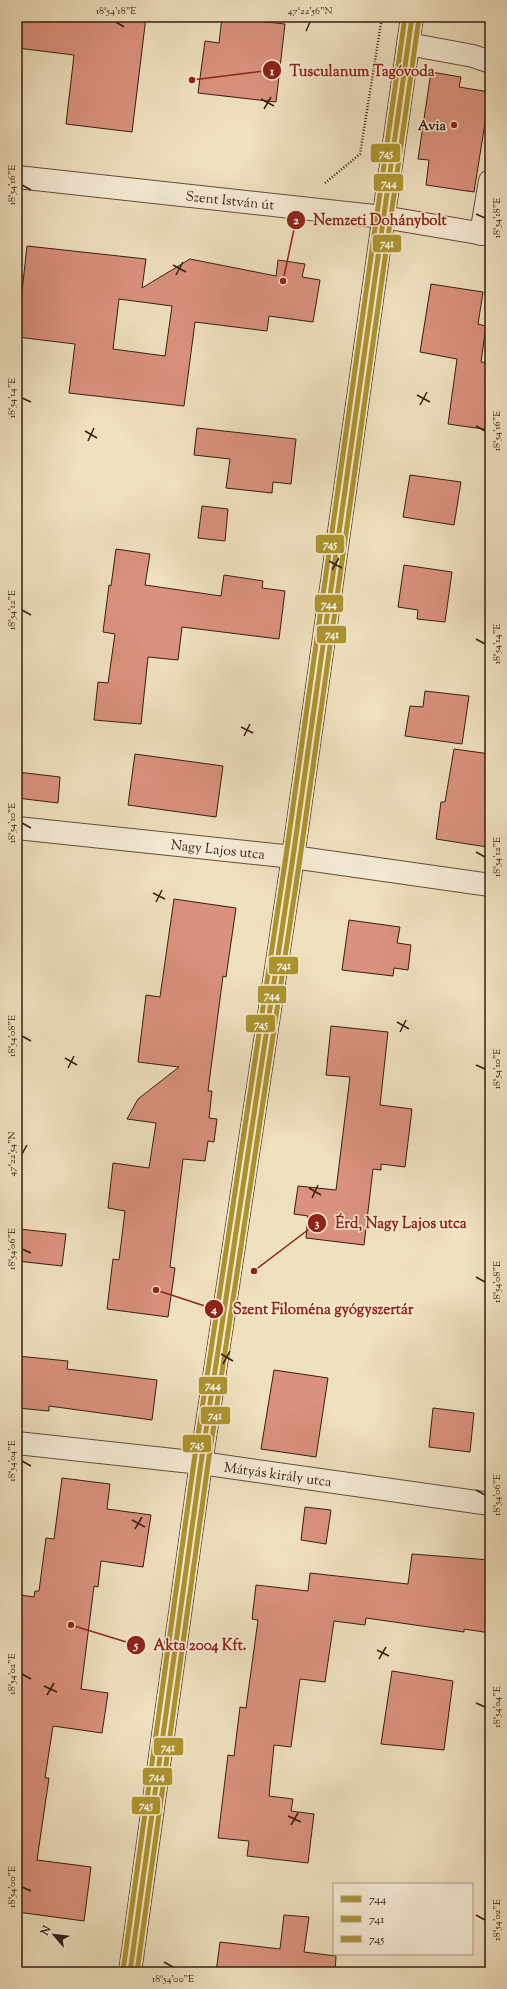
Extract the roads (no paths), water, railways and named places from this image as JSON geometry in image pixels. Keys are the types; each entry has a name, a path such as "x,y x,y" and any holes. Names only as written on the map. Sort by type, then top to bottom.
{"street":[{"path":"130,1972 201,1463 293,857 412,17"},
{"path":"408,44 474,56 490,62"},
{"name":"Szent István út","path":"17,177 383,217 486,235"},
{"path":"486,235 490,181"},
{"name":"Nagy Lajos utca","path":"17,828 293,857 490,885"},
{"name":"Mátyás király utca","path":"17,1443 201,1463 490,1504"}],"place":[{"name":"Tusculanum Tagóvoda","path":"192,80"},
{"name":"Avia","path":"454,125"},
{"name":"Nemzeti Dohánybolt","path":"283,281"},
{"name":"Érd, Nagy Lajos utca","path":"254,1271"},
{"name":"Szent Filoména gyógyszertár","path":"156,1290"},
{"name":"Akta 2004 Kft.","path":"71,1625"}]}
